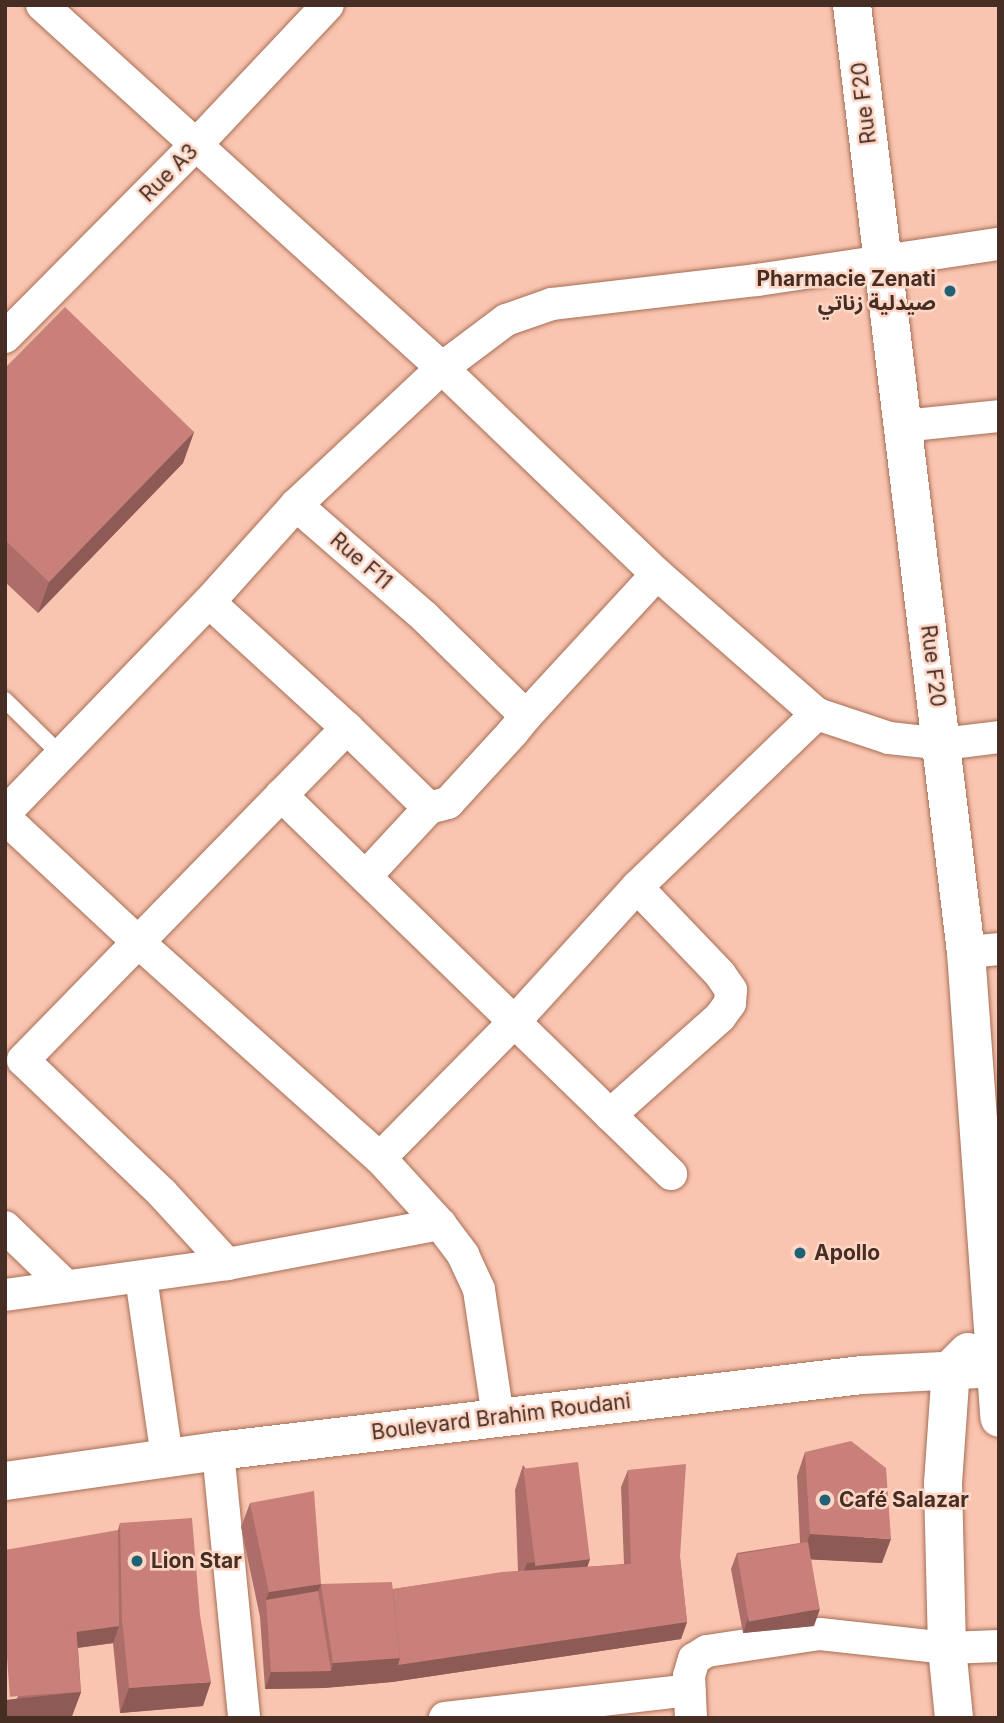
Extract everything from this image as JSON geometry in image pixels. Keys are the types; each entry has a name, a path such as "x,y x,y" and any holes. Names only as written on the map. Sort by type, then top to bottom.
{"street":[{"path":"41,5 194,147 442,369 657,574 817,713 890,738 943,744 999,737"},
{"name":"Rue A3","path":"5,337 194,147 328,5"},
{"name":"Rue F20","path":"852,5 943,744 982,950 991,1328 998,1368 999,1418"},
{"path":"498,1418 479,1290 463,1255 440,1224 380,1158 137,941 5,815 209,602 296,505 442,369 506,320 552,304 757,280 883,259 999,244"},
{"path":"903,426 999,416"},
{"name":"Rue F11","path":"296,505 425,617 526,716"},
{"path":"366,876 429,808 448,803 657,574"},
{"path":"209,602 347,728 429,808"},
{"path":"380,1158 516,1020 637,887 817,713"},
{"path":"227,1264 162,1193 23,1060 347,728"},
{"path":"281,795 516,1020 671,1174"},
{"path":"610,1115 720,1017 730,1003 731,990 720,974 637,887"},
{"path":"5,1295 227,1264 440,1224"},
{"path":"5,1227 66,1286"},
{"path":"141,1277 167,1458"},
{"path":"954,1718 947,1648 943,1483 951,1369 991,1328"},
{"name":"Boulevard Brahim Roudani","path":"5,1481 218,1451 862,1375 998,1368"},
{"path":"218,1451 244,1718"},
{"path":"446,1718 690,1704 694,1659 707,1651 820,1634 947,1648 999,1646"}],"lane":[{"path":"5,699 61,755"}],"building":[{"path":"65,307 194,432 49,582 5,540 5,368"},
{"path":"851,1441 886,1468 891,1539 810,1534 805,1452"},
{"path":"578,1462 590,1559 535,1566 523,1469"},
{"path":"686,1464 680,1557 687,1622 398,1665 400,1658 393,1589 502,1572 631,1564 628,1470"},
{"path":"314,1491 321,1584 269,1592 250,1503"},
{"path":"192,1518 200,1615 211,1682 129,1688 122,1619 120,1523"},
{"path":"118,1530 119,1626 76,1632 76,1625 5,1632 5,1550"},
{"path":"808,1542 820,1609 749,1621 737,1555"},
{"path":"392,1582 400,1658 333,1663 321,1584"},
{"path":"318,1591 331,1671 271,1672 266,1600"},
{"path":"76,1625 81,1692 10,1697 5,1630"}],"place":[{"name":"Pharmacie Zenati صيدلية زناتي","path":"950,291"},
{"name":"Apollo","path":"800,1253"},
{"name":"Café Salazar","path":"825,1500"},
{"name":"Lion Star","path":"137,1561"}]}
